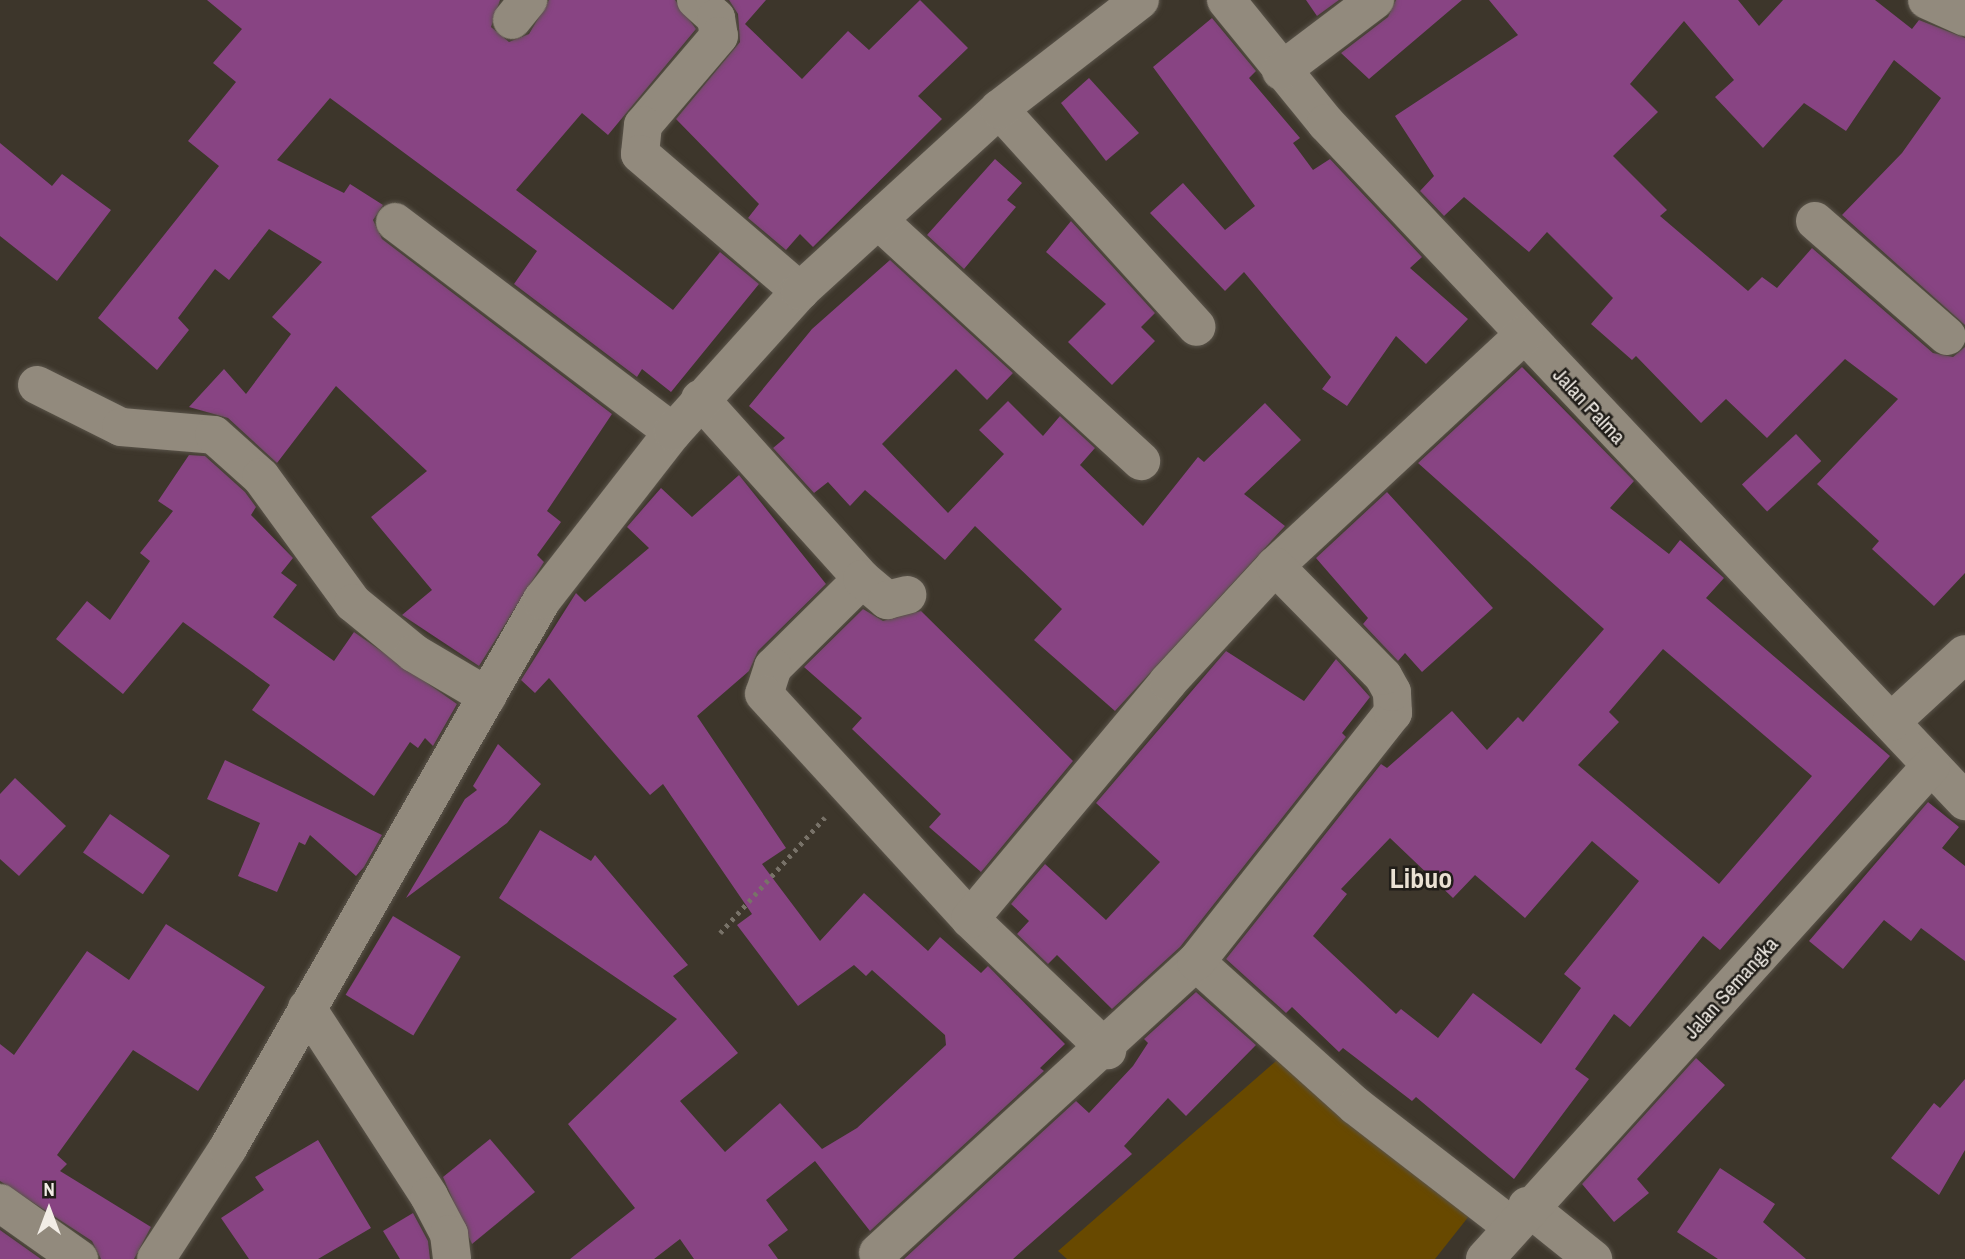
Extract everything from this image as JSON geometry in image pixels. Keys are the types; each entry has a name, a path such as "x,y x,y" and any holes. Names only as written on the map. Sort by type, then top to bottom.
{"street":[{"path":"696,0 716,18 719,36 643,125 639,155 800,291"},
{"path":"156,1259 307,1008 542,600 673,432 800,291 999,109 1140,0"},
{"name":"Jalan Palma","path":"1226,0 1281,71 1524,335 1965,801"},
{"path":"1281,71 1375,0"},
{"path":"1927,0 1965,17"},
{"path":"999,109 1197,327"},
{"path":"878,220 1141,461"},
{"path":"1815,221 1949,334"},
{"path":"395,222 673,432"},
{"path":"970,919 1168,682 1275,566 1524,335"},
{"path":"37,385 121,427 214,435 261,477 353,603 414,653 486,696"},
{"path":"700,399 862,579 887,600 907,595"},
{"path":"878,1253 1107,1050 1196,962 1393,713 1392,692 1383,677 1275,566"},
{"path":"862,579 773,667 764,694 970,919 1107,1050"},
{"path":"1891,722 1965,654"},
{"name":"Jalan Semangka","path":"1485,1259 1519,1216 1931,765"},
{"path":"1196,962 1356,1106 1519,1216 1593,1259"},
{"path":"307,1008 429,1196 449,1234 452,1259"},
{"path":"0,1203 79,1259"}],"path":[{"path":"720,933 851,789"}],"shaded area":[{"path":"1283,1055 1473,1211 1435,1259 1067,1259 1058,1251"}],"building":[{"path":"207,0 500,0 491,27 509,42 529,34 549,0 675,0 696,29 608,135 582,113 516,190 673,310 720,252 759,284 671,392 642,369 637,377 514,284 537,251 330,98 277,160 344,193 350,184 383,205 373,220 382,239 612,414 547,511 561,522 537,555 544,562 479,666 402,615 432,590 371,517 427,471 336,386 277,463 228,418 189,407 224,369 246,394 291,334 272,317 322,262 269,229 229,280 215,269 178,318 189,330 157,370 98,318 219,166 188,141 236,82 213,63 242,29"},
{"path":"729,0 766,0 745,24 802,79 848,31 869,50 920,0 968,48 918,96 942,119 813,247 800,234 786,250 748,218 759,204 676,119 740,42 738,14"},
{"path":"1306,0 1339,0 1317,16"},
{"path":"1396,0 1462,0 1369,79 1341,53 1388,17"},
{"path":"1489,0 1738,0 1759,26 1783,0 1875,0 1912,29 1919,20 1965,38 1965,325 1842,215 1902,153 1941,98 1894,60 1846,131 1804,103 1763,148 1715,97 1734,80 1684,21 1630,84 1658,112 1613,156 1667,210 1660,216 1748,291 1762,277 1777,288 1812,248 1933,353 1953,357 1965,347 1965,573 1934,606 1872,549 1879,541 1817,484 1898,399 1845,359 1767,438 1726,399 1701,423 1636,356 1632,360 1591,324 1613,298 1547,232 1529,252 1464,197 1444,216 1420,191 1434,176 1395,116 1518,35"},
{"path":"1212,18 1256,71 1249,78 1300,138 1293,143 1313,170 1330,159 1422,257 1410,268 1468,319 1426,364 1396,336 1347,406 1322,389 1331,377 1244,272 1225,291 1150,213 1183,183 1225,230 1255,206 1153,67"},
{"path":"1089,78 1139,133 1106,161 1061,103"},
{"path":"0,143 52,186 62,174 111,210 57,281 0,236"},
{"path":"995,159 1022,183 1007,200 1016,207 964,269 927,235"},
{"path":"1071,221 1155,313 1141,327 1155,341 1112,385 1068,342 1106,304 1046,252"},
{"path":"890,260 1013,373 987,400 956,369 882,444 948,513 1004,454 979,430 1008,401 1043,436 1060,416 1095,448 1080,465 1143,526 1198,457 1204,462 1265,403 1301,440 1244,494 1285,526 1115,711 1034,640 1062,609 975,526 945,560 865,490 850,506 828,482 814,493 773,448 785,438 749,406 812,329"},
{"path":"1522,367 1634,481 1610,508 1669,554 1680,540 1724,578 1706,598 1890,756 1720,950 1703,936 1630,1027 1614,1014 1575,1069 1589,1079 1514,1179 1416,1097 1412,1101 1343,1048 1339,1052 1292,1007 1286,1013 1226,959 1381,764 1387,768 1452,711 1487,750 1518,717 1523,722 1604,629 1418,463","holes":["1663,649 1812,776 1719,884 1578,765 1619,722 1609,712","1390,838 1453,898 1475,875 1525,918 1592,841 1639,881 1564,974 1581,988 1541,1044 1473,993 1438,1038 1401,1009 1396,1014 1313,936 1347,894 1341,889"]},
{"path":"1796,434 1821,461 1767,512 1742,484"},
{"path":"189,455 205,456 245,492 256,507 251,515 293,558 281,573 297,585 273,617 334,661 354,632 457,704 433,746 425,738 418,748 410,742 374,796 252,710 270,685 183,622 123,694 56,639 87,601 110,620 150,561 140,553 173,511 158,501"},
{"path":"739,475 826,584 758,651 749,671 697,716 786,848 762,864 820,941 864,893 928,951 940,937 981,973 988,966 1065,1044 1040,1068 1044,1071 870,1231 815,1161 766,1200 788,1230 768,1245 778,1259 694,1259 680,1239 654,1259 570,1259 635,1208 568,1124 677,1019 499,898 540,830 591,861 595,855 688,965 673,976 738,1053 680,1101 725,1152 780,1103 822,1149 857,1128 946,1045 945,1035 872,970 866,976 854,965 798,1006 737,925 752,914 663,784 650,795 549,678 535,693 521,680 576,593 585,602 649,548 627,527 661,488 692,517"},
{"path":"1387,492 1493,608 1422,672 1405,653 1398,661 1363,624 1368,618 1316,558"},
{"path":"863,609 883,621 921,611 1073,761 981,872 929,827 941,814 852,729 862,718 804,667"},
{"path":"1226,651 1304,701 1336,659 1370,697 1342,733 1346,737 1180,947 1112,1009 1057,955 1048,964 1017,934 1029,921 1011,904 1045,864 1106,920 1160,862 1096,803"},
{"path":"498,744 541,784 507,823 406,898 465,799 477,790 473,786"},
{"path":"225,760 382,835 364,867 356,876 310,835 305,845 299,842 277,892 238,876 260,823 207,799"},
{"path":"15,778 66,826 19,876 0,859 0,794"},
{"path":"1928,802 1959,827 1942,848 1965,866 1965,961 1921,928 1911,941 1884,920 1843,969 1809,941"},
{"path":"110,814 170,856 143,894 83,853"},
{"path":"393,916 461,957 413,1036 346,995"},
{"path":"166,924 265,987 198,1091 133,1050 57,1155 67,1164 60,1171 151,1227 134,1259 101,1259 92,1241 0,1181 0,1044 14,1055 87,951 129,980"},
{"path":"1196,992 1256,1045 1186,1116 1168,1098 1124,1146 1132,1154 1013,1259 904,1259 1076,1101 1089,1113 1133,1066 1148,1043 1144,1039"},
{"path":"1696,1058 1725,1085 1637,1179 1649,1193 1614,1222 1582,1184"},
{"path":"1965,1079 1965,1150 1939,1195 1891,1158 1934,1103 1940,1108"},
{"path":"490,1139 535,1192 472,1244 443,1177"},
{"path":"318,1140 371,1228 318,1259 249,1259 221,1218 264,1190 255,1177"},
{"path":"1720,1168 1775,1204 1763,1222 1806,1259 1718,1259 1677,1232"},
{"path":"413,1213 428,1241 430,1259 400,1259 383,1231"},
{"path":"0,1230 41,1259 0,1259"}],"district":[{"name":"Libuo","path":"1421,878"}]}
